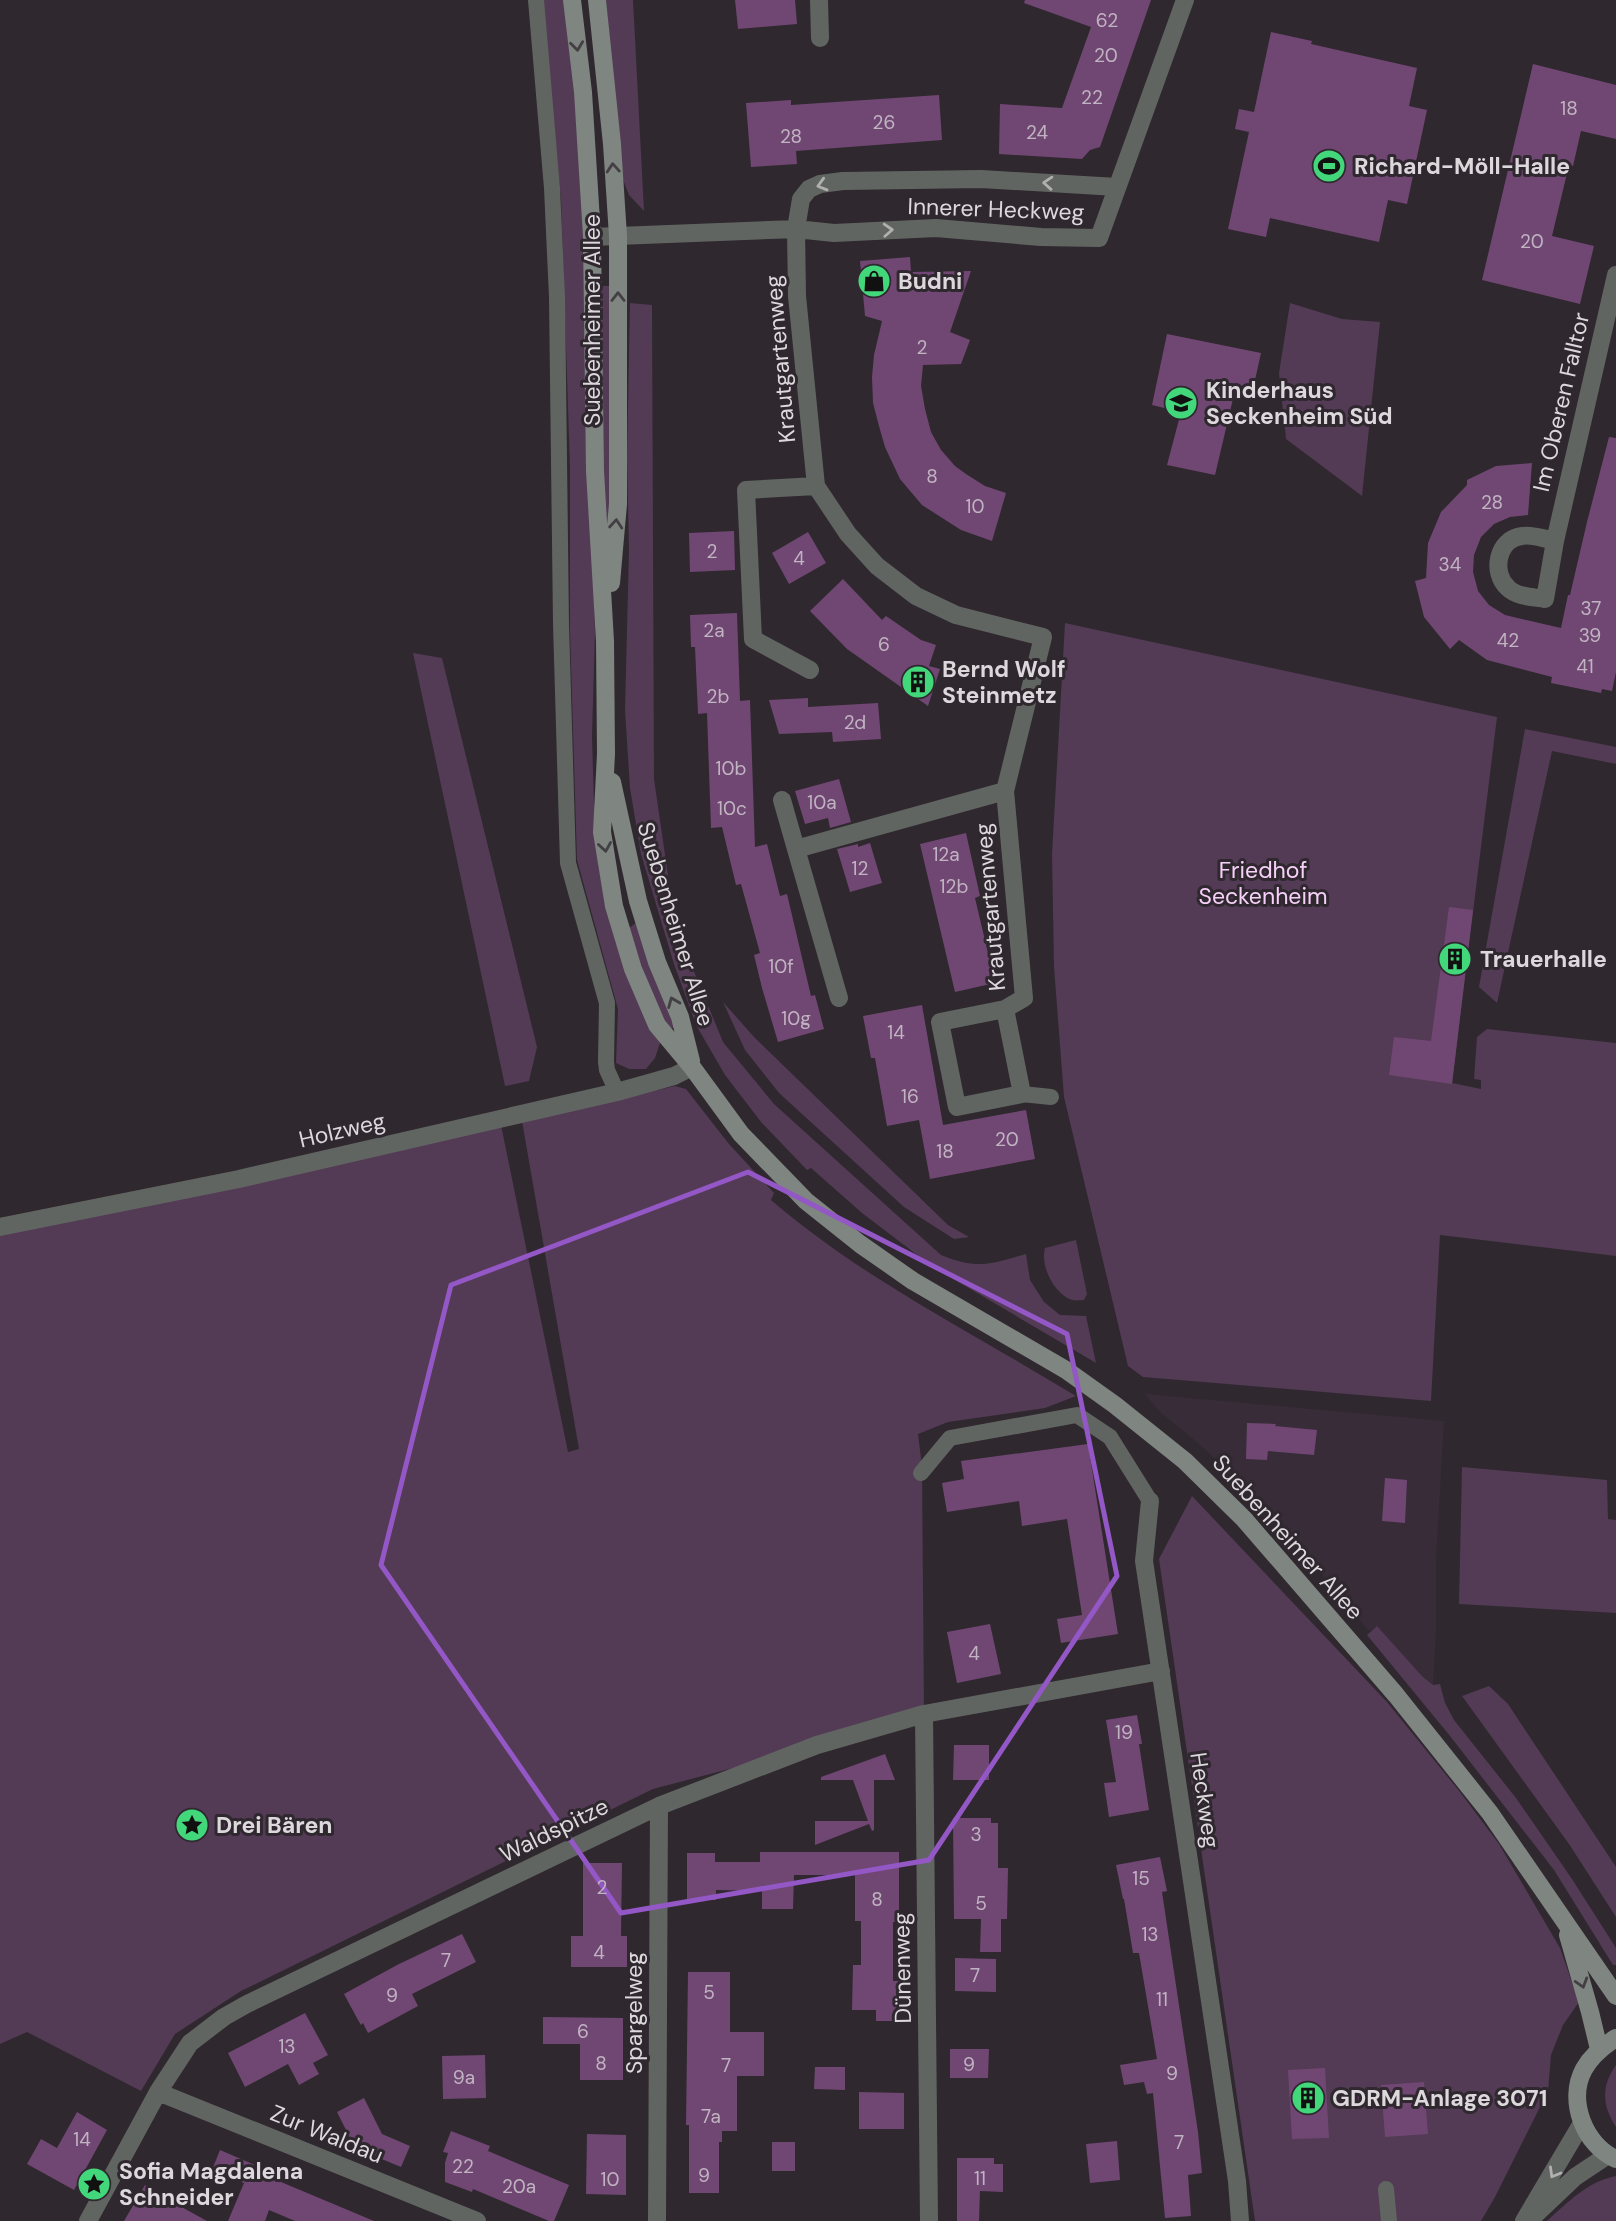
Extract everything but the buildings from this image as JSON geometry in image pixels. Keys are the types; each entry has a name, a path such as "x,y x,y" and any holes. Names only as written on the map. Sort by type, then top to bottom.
{"main road":[{"name":"Suebenheimer Allee","path":"572,0 583,92 592,237 595,471 606,641 606,754 602,832 614,906 632,969 657,1025 741,1134 817,1210 914,1281 1066,1370 1115,1405 1185,1461 1244,1518 1396,1695 1490,1813 1616,1996"},
{"name":"Suebenheimer Allee","path":"597,0 618,236 618,504 606,641"},
{"name":"Suebenheimer Allee","path":"606,754 638,901 657,962 680,1017 692,1067"},
{"name":"Suebenheimer Allee","path":"1563,1919 1599,2049"},
{"path":"1612,2157 1592,2141 1582,2123 1577,2096 1583,2071 1599,2049 1616,2038"}],"street":[{"path":"819,0 820,38"},
{"name":"Innerer Heckweg","path":"592,237 796,229 834,233 936,228 1041,237 1099,238 1185,0"},
{"name":"Innerer Heckweg","path":"796,229 801,199 809,190 820,184 843,181 981,179 1116,187"},
{"name":"Krautgartenweg","path":"796,229 797,296 816,486 848,534 877,566 916,596 956,615 1043,637 1005,791 1024,998 1005,1009 940,1022 957,1107 1022,1094 1005,1009"},
{"name":"Im Oberen Falltor","path":"1555,541 1616,275"},
{"path":"810,670 753,639 746,490 816,486"},
{"name":"Krautgartenweg","path":"796,849 1005,791"},
{"path":"782,800 839,998"},
{"name":"Holzweg","path":"0,1227 239,1179 617,1091 674,1076 692,1067"},
{"name":"Heckweg","path":"1150,1501 1144,1561 1237,2181 1240,2221"},
{"name":"Waldspitze","path":"88,2221 159,2092 190,2043 223,2017 659,1806 817,1745 924,1714 1161,1671"},
{"name":"Dünenweg","path":"924,1714 929,2221"},
{"name":"Spargelweg","path":"657,2221 659,1806"},
{"name":"Zur Waldau","path":"159,2092 477,2221"},
{"path":"1527,2221 1582,2123"},
{"path":"1527,2221 1575,2177 1612,2157"}],"lane":[{"path":"536,0 552,188 557,297 561,624 568,863 607,1003 606,1062 617,1091"},
{"name":"Krautgartenweg","path":"1022,1094 1051,1097"},
{"name":"Heckweg","path":"921,1473 950,1438 1077,1415 1111,1437 1150,1501"},
{"path":"1386,2189 1389,2221"}],"highlighted area":[{"path":"748,1172 1067,1334 1117,1576 929,1860 621,1913 381,1565 451,1285"}],"shaded area":[{"path":"1145,1394 1444,1421 1436,1560 1433,1685 1377,1627 1369,1631 1292,1539 1206,1450 1159,1411"}],"green space":[{"path":"542,0 566,0 575,94 587,303 595,633 592,736 594,804 603,876 661,1040 655,1058 646,1069 629,1069 616,1063 618,1009 577,860 570,632 570,467 561,199"},
{"path":"606,0 633,0 644,211 629,195 622,177"},
{"path":"598,286 610,286 611,489 608,540 602,491"},
{"path":"630,303 652,305 654,779 670,889 693,969 723,1042 774,1104 941,1255 965,1263 984,1264 1026,1254 1030,1280 1044,1302 1060,1315 1086,1316 1096,1363 933,1267 862,1213 811,1168 807,1170 761,1122 725,1075 696,1025 674,964 641,854 630,788 625,710"},
{"path":"1290,303 1342,319 1380,322 1362,496 1286,439 1279,373"},
{"name":"Friedhof Seckenheim","path":"1065,623 1497,717 1452,1083 1481,1089 1481,1080 1474,1079 1477,1037 1487,1029 1616,1043 1616,1256 1440,1235 1431,1401 1143,1377 1128,1366 1064,1097 1054,967 1052,854"},
{"path":"413,653 442,658 537,1047 529,1081 505,1086"},
{"path":"1525,729 1616,747 1616,764 1552,751 1497,1003 1479,987"},
{"path":"637,922 677,1026 668,1030 647,983 629,928"},
{"path":"723,1002 755,1038 948,1225 969,1237 954,1239 904,1207 779,1093 745,1050"},
{"path":"675,1086 686,1089 729,1144 774,1193 771,1200 806,1229 919,1304 1076,1396 1045,1408 948,1422 918,1434 922,1466 924,1714 653,1789 241,1991 175,2034 141,2091 27,2032 0,2044 0,1233 501,1125 568,1452 579,1449 522,1121"},
{"path":"1076,1240 1087,1294 1084,1300 1072,1300 1059,1292 1045,1263 1045,1248"},
{"path":"1462,1467 1607,1480 1608,1519 1616,1520 1616,1613 1459,1604"},
{"path":"1192,1496 1387,1702 1499,1844 1560,1948 1579,2002 1563,2025 1551,2055 1548,2091 1481,2221 1255,2221 1159,1559"},
{"path":"1377,1626 1422,1676 1433,1685 1440,1684 1445,1703 1454,1720 1516,1798 1616,1948 1616,1965 1613,1965 1554,1870 1367,1635"},
{"path":"1489,1686 1508,1704 1616,1867 1616,1917 1569,1844 1462,1696"},
{"path":"1616,2065 1616,2127 1608,2111 1605,2096 1608,2081"},
{"path":"1616,2176 1616,2221 1547,2221 1587,2188"}],"place":[{"name":"Richard-Möll-Halle","path":"1329,166"},
{"name":"Budni","path":"874,281"},
{"name":"Kinderhaus Seckenheim Süd","path":"1181,403"},
{"name":"Bernd Wolf Steinmetz","path":"918,682"},
{"name":"Trauerhalle","path":"1455,959"},
{"name":"Drei Bären","path":"192,1825"},
{"name":"GDRM-Anlage 3071","path":"1308,2098"},
{"name":"Sofia Magdalena Schneider","path":"94,2184"}]}
